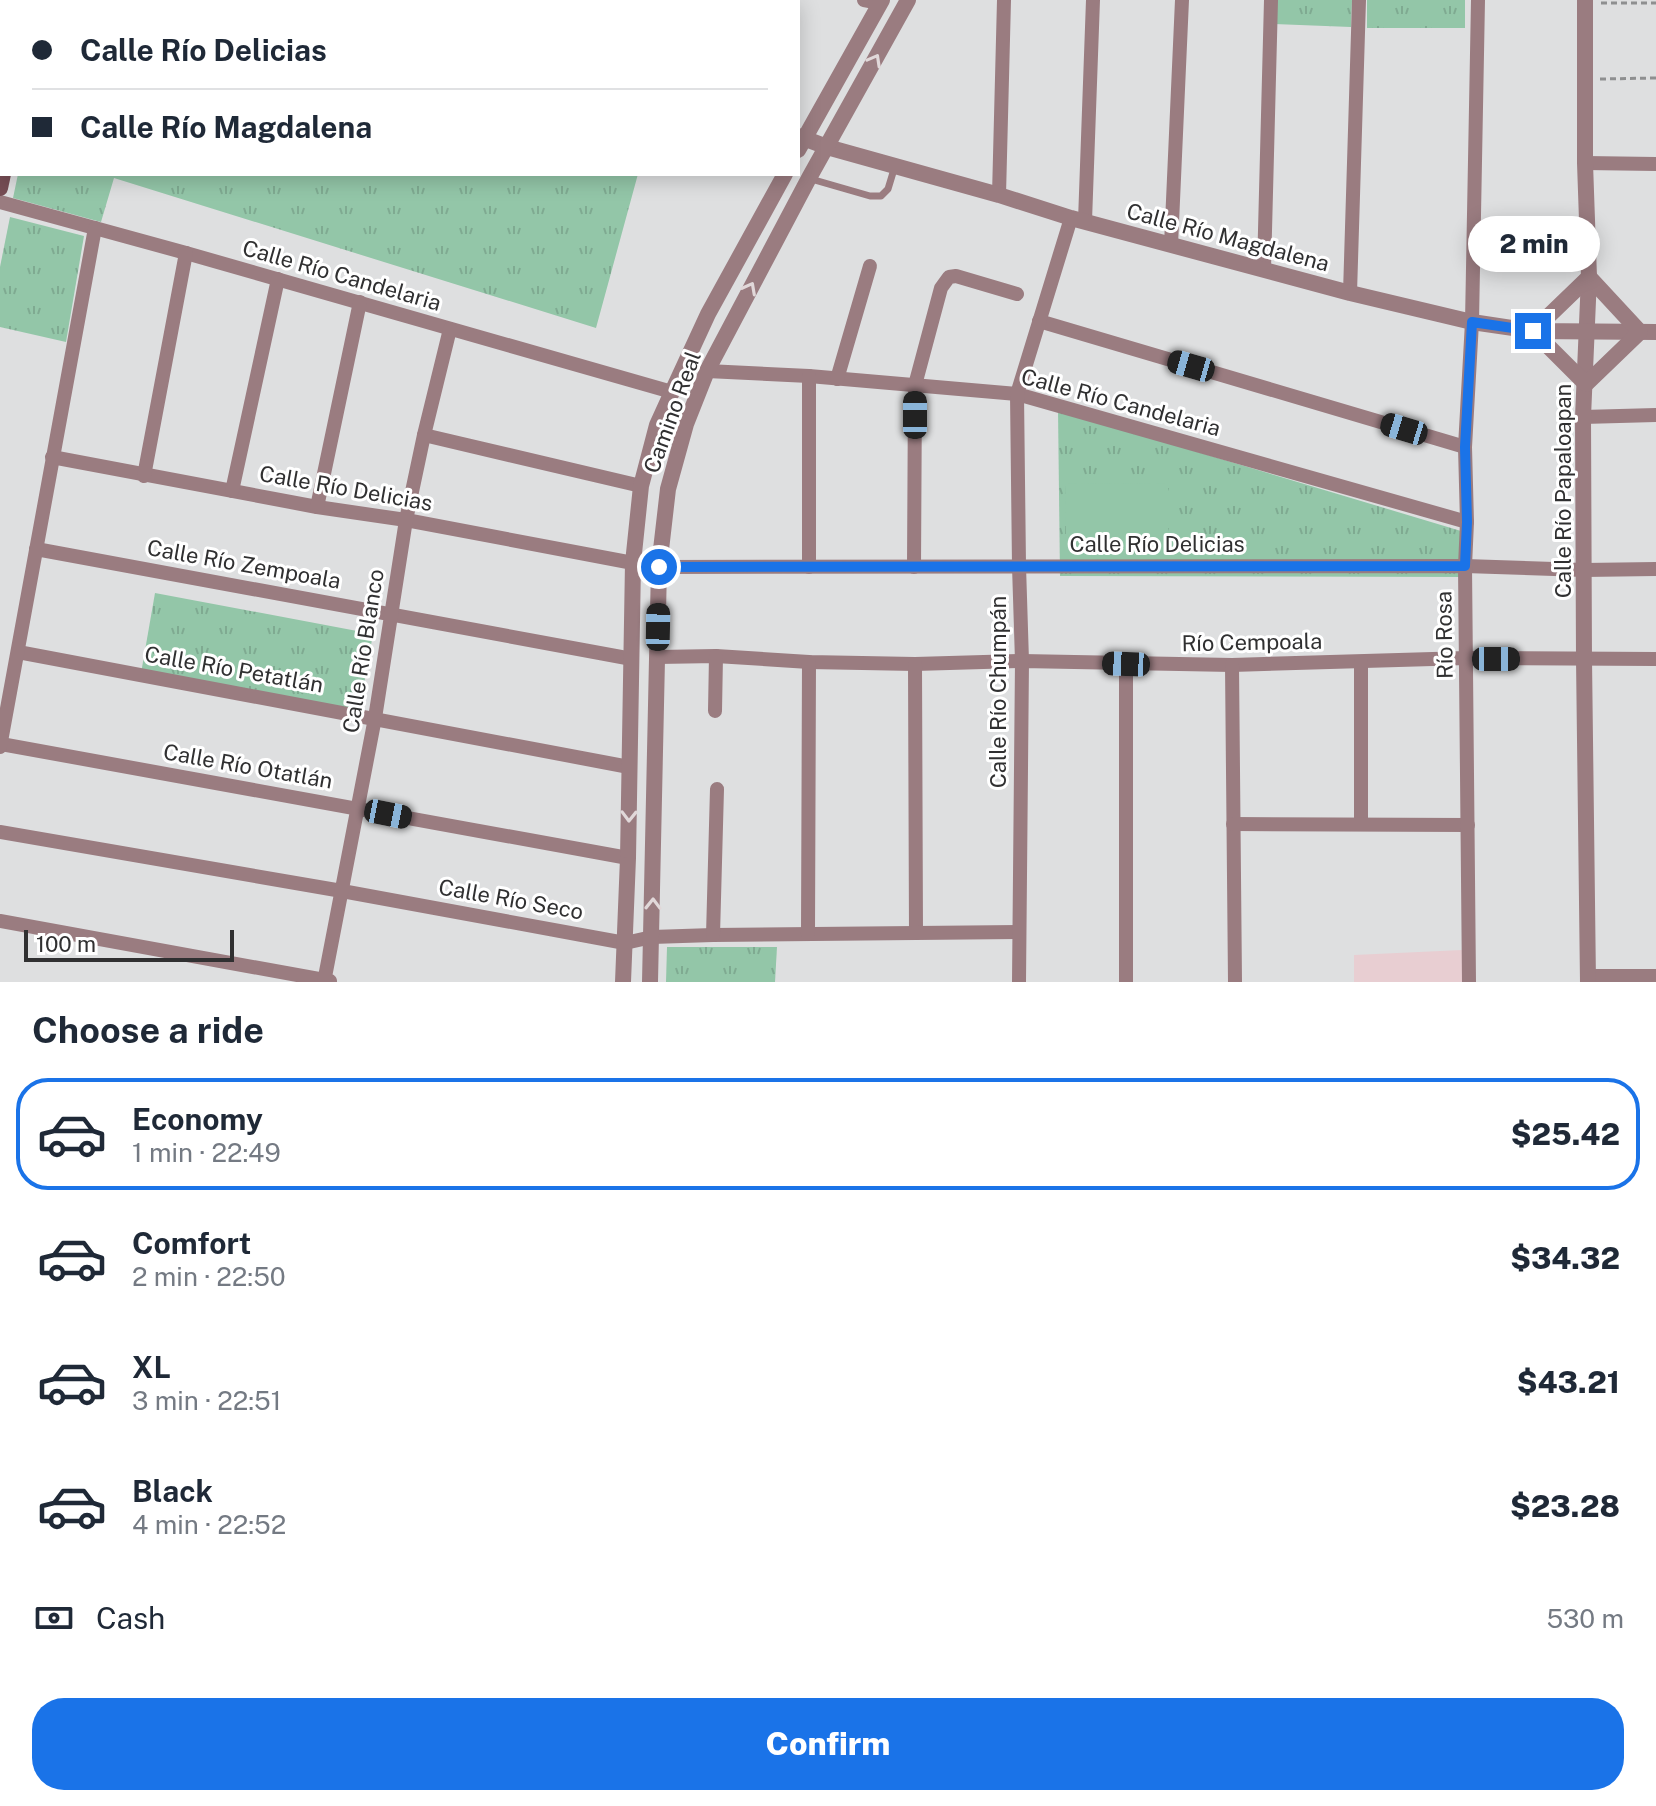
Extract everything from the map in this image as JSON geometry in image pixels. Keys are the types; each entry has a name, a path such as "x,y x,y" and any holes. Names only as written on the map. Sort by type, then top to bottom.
{"street":[{"name":"Camino Real","path":"650,982 659,567 668,489 686,424 707,371 908,0"},
{"path":"999,195 1004,0"},
{"name":"Calle Río Chumpán","path":"1019,982 1022,661 1017,394 1039,321 1078,219 1093,0"},
{"path":"1171,245 1182,0"},
{"path":"1264,269 1271,0"},
{"path":"1350,293 1359,0"},
{"name":"Río Rosa","path":"1469,982 1465,447 1472,322 1478,0"},
{"path":"800,141 875,1"},
{"name":"Calle Río Papaloapan","path":"1585,1 1589,277 1583,417 1588,979"},
{"name":"Calle Río Magdalena","path":"800,141 1171,245 1472,322 1533,331 1648,332"},
{"path":"1585,163 1656,164"},
{"name":"Camino Real","path":"623,982 633,563 641,486 657,425 672,392 708,314 784,176"},
{"name":"Calle Río Candelaria","path":"0,202 672,392"},
{"path":"0,746 95,228"},
{"path":"144,476 186,253"},
{"path":"837,379 870,266"},
{"path":"914,567 915,385 941,288 949,277 963,277 1017,294"},
{"path":"1589,277 1648,332 1586,384 1533,331 1589,277"},
{"path":"232,491 278,279"},
{"path":"317,507 360,302"},
{"path":"708,314 730,326"},
{"path":"1039,321 1465,447"},
{"name":"Calle Río Blanco","path":"327,981 375,718 406,520 450,329"},
{"name":"Calle Río Candelaria","path":"707,371 809,376 1017,394 1467,522"},
{"path":"809,376 809,567"},
{"path":"1583,417 1656,415"},
{"path":"424,435 641,486"},
{"name":"Calle Río Delicias","path":"52,457 633,563"},
{"name":"Calle Río Zempoala","path":"36,549 632,659"},
{"name":"Calle Río Delicias","path":"659,567 1465,566 1656,569"},
{"name":"Calle Río Petatlán","path":"18,652 629,767"},
{"path":"715,711 716,656"},
{"name":"Río Cempoala","path":"658,657 716,656 915,664 1022,661 1232,665 1467,658 1656,659"},
{"path":"808,934 809,662"},
{"path":"1361,662 1361,824"},
{"path":"915,664 916,933"},
{"path":"1126,664 1126,982"},
{"path":"1232,665 1235,982"},
{"path":"630,719 657,720"},
{"name":"Calle Río Otatlán","path":"0,746 628,858"},
{"path":"630,788 655,787"},
{"path":"713,935 717,789"},
{"path":"1233,824 1468,825"},
{"name":"Calle Río Seco","path":"0,832 625,943 652,937 713,935 1019,932"},
{"path":"0,921 327,981"},
{"path":"1588,979 1656,976"}],"lane":[{"path":"809,178 870,196 881,196 888,189 895,166"}],"path":[{"path":"1585,1 1656,3"},
{"path":"1584,79 1656,78"}],"shaded area":[{"path":"1462,950 1463,982 1354,982 1354,955"}],"green space":[{"path":"1275,0 1352,0 1351,27 1274,24"},
{"path":"1367,0 1465,0 1465,28 1367,28"},
{"path":"18,176 637,176 596,328 114,178 101,222 13,198"},
{"path":"10,217 84,236 66,342 0,327 0,267"},
{"path":"1058,410 1471,534 1470,577 1060,576"},
{"path":"1065,483 1168,484 1168,545 1066,546"},
{"path":"155,593 373,634 358,718 140,679"},
{"path":"667,947 777,947 775,982 666,982"}],"route":[{"path":"659,567 1465,566 1465,447 1472,322 1533,331"}]}
